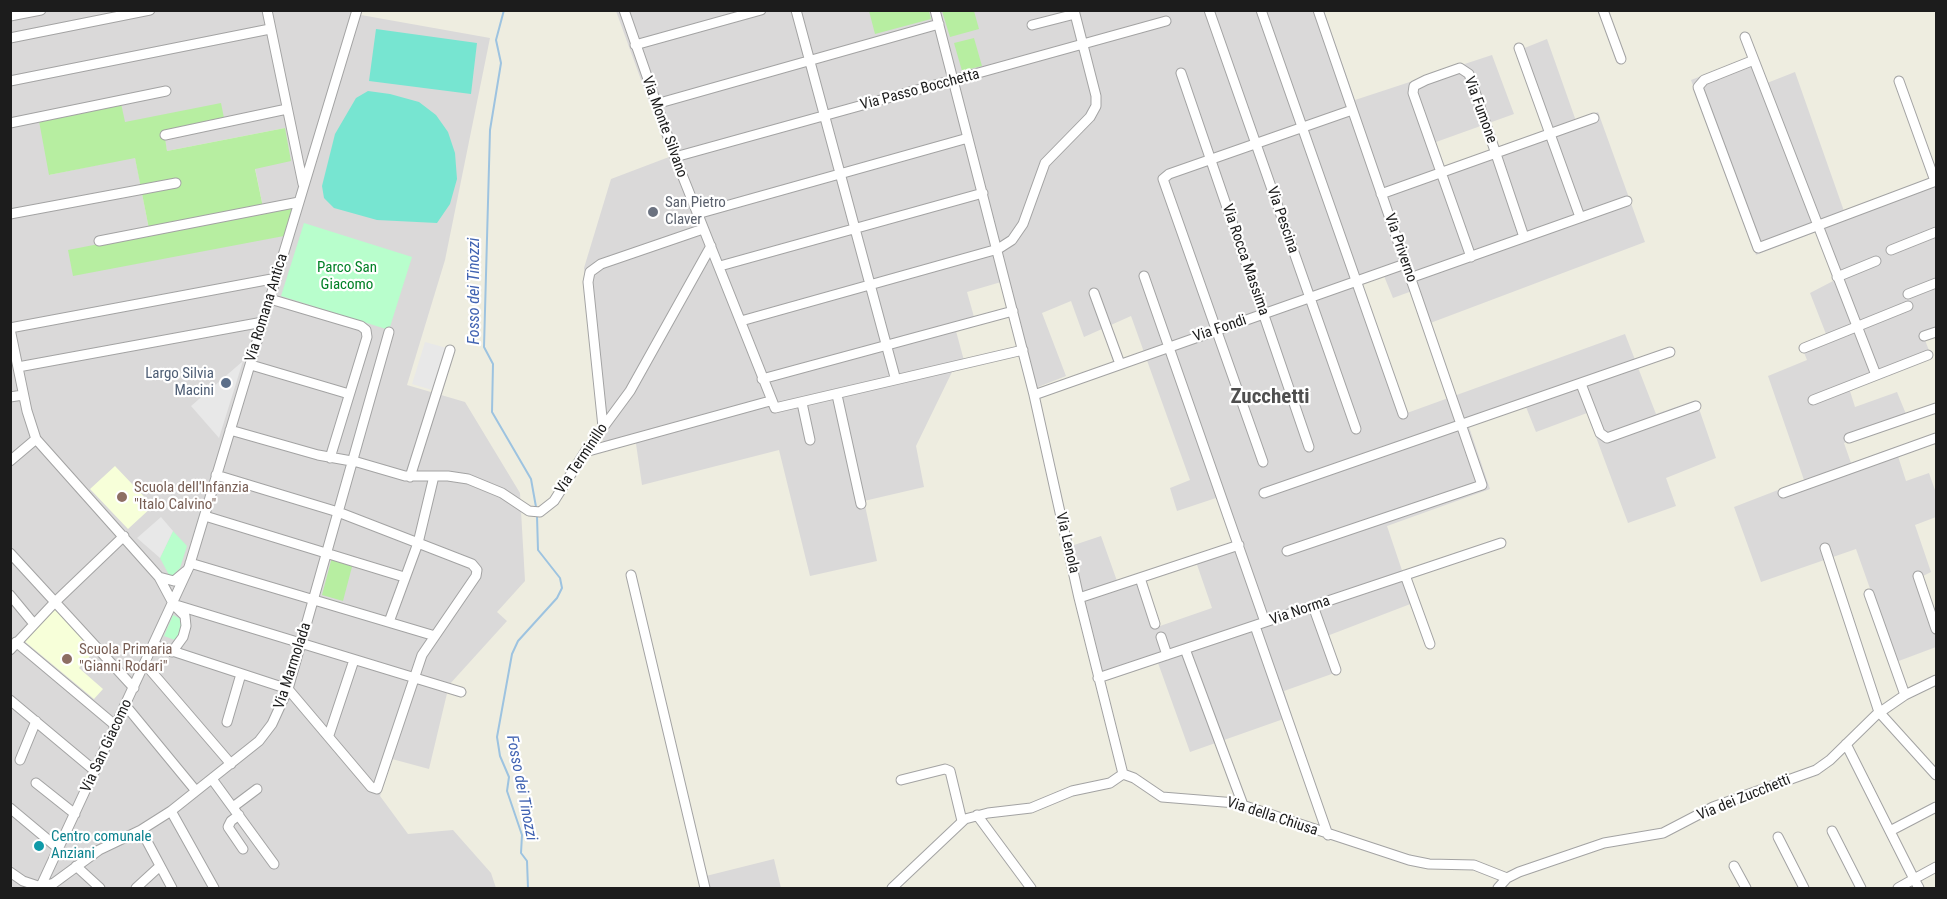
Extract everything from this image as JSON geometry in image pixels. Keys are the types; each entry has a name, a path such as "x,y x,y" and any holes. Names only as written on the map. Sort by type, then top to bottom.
{"street":[{"path":"10,16 41,10"},
{"path":"10,38 150,10"},
{"path":"267,10 304,187"},
{"name":"Via Romana Antica","path":"174,605 190,565 357,10"},
{"name":"Via Monte Silvano","path":"624,10 675,157 773,405"},
{"path":"635,45 761,10"},
{"path":"796,10 895,377"},
{"name":"Via Lenola","path":"935,10 1023,350 1079,598 1123,774"},
{"name":"Via Pescina","path":"1209,10 1356,429"},
{"path":"1261,10 1403,414"},
{"name":"Via Priverno","path":"1287,551 1482,486 1318,10"},
{"path":"1603,10 1621,59"},
{"path":"741,321 998,249 1010,242 1022,226 1047,160 1093,113 1096,96 1074,12 1032,25"},
{"name":"Via Passo Bocchetta","path":"675,157 1166,21"},
{"path":"656,104 939,24"},
{"path":"10,81 270,29"},
{"path":"1745,37 1876,375"},
{"path":"1519,48 1580,217"},
{"path":"1754,60 1704,80 1698,87 1758,248 1936,181 1899,81"},
{"name":"Via Fumone","path":"1471,257 1413,93 1414,86 1426,80 1460,68 1467,72 1524,237"},
{"name":"Via Rocca Massima","path":"1181,73 1309,447"},
{"path":"10,123 166,91"},
{"path":"165,135 287,109"},
{"path":"1263,462 1163,184 1164,177 1352,110"},
{"path":"1381,194 1594,118"},
{"path":"697,214 968,138"},
{"path":"10,214 176,183"},
{"path":"720,266 984,193"},
{"path":"1410,278 1627,201"},
{"path":"99,241 299,202"},
{"path":"603,427 588,280 590,272 601,264 703,229"},
{"path":"1891,250 1936,232"},
{"name":"Via Terminillo","path":"230,429 330,458 353,461 410,477 451,476 480,483 537,512 554,501 585,452 636,382 711,246"},
{"path":"1837,277 1876,261"},
{"name":"Via Fondi","path":"1034,395 1405,264"},
{"path":"1144,276 1265,622"},
{"path":"172,652 182,640 186,628 184,615 174,605 159,577 36,439 13,356 10,329 277,278"},
{"path":"1908,294 1936,283"},
{"path":"1094,293 1120,364"},
{"path":"270,299 365,328 367,335 330,458"},
{"path":"1804,348 1908,306"},
{"path":"762,380 1012,311"},
{"path":"18,368 263,322"},
{"name":"Via Marmolada","path":"41,888 54,883 104,847 141,830 171,811 265,735 288,689 389,332"},
{"path":"1924,336 1936,332"},
{"path":"410,477 450,350"},
{"path":"585,452 773,405 802,403 1023,350"},
{"path":"1264,493 1461,427 1670,352"},
{"path":"1813,400 1928,355"},
{"path":"251,364 349,394"},
{"path":"1581,384 1599,431 1607,438 1696,406"},
{"path":"10,397 23,395"},
{"path":"837,395 861,504"},
{"path":"802,403 810,440"},
{"path":"1849,438 1936,408"},
{"path":"1783,493 1936,438"},
{"path":"10,460 36,439"},
{"path":"154,645 288,689 371,787 377,789 422,655 476,578 477,570 472,564 338,512 216,475"},
{"path":"389,622 418,543 434,477"},
{"path":"205,516 404,577"},
{"path":"116,726 12,647 124,536"},
{"name":"Via Norma","path":"1098,678 1501,543"},
{"path":"1079,598 1239,545"},
{"path":"110,549 123,547 136,550"},
{"path":"1825,548 1879,712 1936,775"},
{"path":"10,553 134,688"},
{"path":"159,577 174,581 190,565 435,636"},
{"path":"631,575 705,888"},
{"path":"1405,575 1430,644"},
{"path":"1918,576 1936,629"},
{"path":"1140,578 1155,624"},
{"path":"1869,594 1905,695"},
{"path":"10,595 34,624"},
{"path":"174,605 461,692"},
{"name":"Via San Giacomo","path":"41,888 174,605"},
{"path":"1314,606 1336,670"},
{"path":"1255,626 1328,835"},
{"path":"1161,637 1167,655"},
{"path":"1185,649 1243,805"},
{"path":"329,735 354,660"},
{"path":"145,664 231,764"},
{"path":"227,722 241,674"},
{"name":"Via dei Zucchetti","path":"1498,888 1507,879 1599,844 1667,832 1729,800 1816,770 1879,712 1905,695 1936,680"},
{"path":"10,700 95,771"},
{"path":"126,706 196,791"},
{"path":"20,760 27,738 36,721"},
{"path":"1846,744 1917,884"},
{"path":"901,780 945,769 950,771 962,821"},
{"path":"892,888 962,821 977,815 1031,808 1072,791 1107,784 1123,774"},
{"name":"Via della Chiusa","path":"1123,774 1165,797 1212,799 1243,805 1328,835 1417,862 1478,866 1507,879"},
{"path":"212,779 274,864"},
{"path":"36,783 75,813"},
{"path":"243,849 228,827 229,822 257,789"},
{"path":"1890,831 1936,807"},
{"path":"10,808 59,849"},
{"path":"171,811 214,888"},
{"path":"977,815 1031,888"},
{"path":"141,830 172,888"},
{"path":"1832,831 1861,888"},
{"path":"1778,837 1804,888"},
{"path":"76,866 100,888"},
{"path":"136,888 160,866"},
{"path":"1734,866 1746,888"},
{"path":"1898,888 1917,884 1936,867"},
{"path":"10,873 41,888"}],"shaded area":[{"path":"10,11 362,11 361,15 490,38 445,260 407,385 465,402 520,493 525,581 497,612 507,621 449,685 429,769 392,759 380,796 408,834 453,830 491,873 496,888 11,888","holes":["121,104 124,122 163,132 167,151 285,128 255,168 264,212 68,250 150,234 135,157 49,175"]},
{"path":"616,11 1324,11 1355,100 1492,55 1514,114 1436,142 1445,167 1545,130 1517,51 1547,39 1576,121 1598,112 1645,242 1425,325 1412,291 1393,298 1384,276 1362,284 1407,413 1625,334 1656,414 1696,400 1716,458 1666,478 1676,506 1628,523 1587,413 1536,432 1526,407 1469,427 1490,489 1387,526 1413,603 1327,636 1340,671 1284,691 1292,716 1190,752 1158,663 1097,683 1065,548 1101,536 1117,581 1141,574 1160,626 1212,608 1194,556 1235,542 1219,497 1177,511 1170,488 1190,480 1131,316 1084,337 1071,301 1042,313 1066,376 1028,391 1001,282 967,292 976,324 956,331 966,368 952,372 916,446 924,487 864,501 877,561 810,576 779,450 642,485 635,437 603,444 584,268 611,179 669,157"},
{"path":"376,29 477,43 471,94 369,81"},
{"path":"1756,55 1767,83 1795,72 1845,214 1936,178 1936,335 1925,340 1931,356 1849,388 1855,407 1897,392 1908,419 1844,443 1851,463 1895,447 1906,481 1929,473 1936,493 1936,517 1915,525 1931,572 1923,576 1936,613 1936,647 1896,662 1856,549 1761,582 1734,507 1804,480 1768,376 1807,360 1801,345 1826,334 1810,293 1835,280 1816,232 1756,255 1691,80"},
{"path":"368,91 419,102 436,115 448,132 455,153 457,179 450,204 437,223 377,220 334,208 324,198 322,186 335,134 356,98"},
{"path":"425,342 454,350 442,393 412,384"},
{"name":"Largo Silvia Macini","path":"243,361 219,438 191,406"},
{"name":"Scuola dell'Infanzia \"Italo Calvino\"","path":"115,466 153,506 128,529 90,489"},
{"path":"161,517 173,531 160,558 137,538"},
{"name":"Scuola Primaria \"Gianni Rodari\"","path":"56,608 95,651 79,668 103,689 94,699 23,640"},
{"path":"774,859 781,888 700,888 698,878"}],"green space":[{"path":"869,11 929,11 931,19 875,34"},
{"path":"942,11 974,11 979,29 950,37"},
{"path":"974,38 982,66 962,71 954,43"},
{"path":"121,103 125,122 221,103 224,118 164,132 167,151 285,128 291,161 255,169 264,212 293,206 284,236 73,276 68,250 150,234 135,158 49,175 39,121"},
{"name":"Parco San Giacomo","path":"304,223 412,257 389,330 281,296"},
{"path":"173,531 187,546 180,568 173,575 169,575 160,558"},
{"path":"332,557 353,563 343,601 322,595"},
{"path":"173,615 181,619 184,626 179,638 175,640 164,636"}],"waterway":[{"name":"Fosso dei Tinozzi","path":"504,10 496,40 501,63 490,130 484,347 493,364 492,412 531,479 536,507"},
{"name":"Fosso dei Tinozzi","path":"528,888 527,861 521,853 522,835 507,791 509,777 500,756 497,737 512,654 518,641 557,598 562,588 560,578 538,550 537,516"}],"place":[{"name":"San Pietro Claver","path":"653,212"},
{"name":"Largo Silvia Macini","path":"226,383"},
{"name":"Scuola dell'Infanzia \"Italo Calvino\"","path":"122,497"},
{"name":"Scuola Primaria \"Gianni Rodari\"","path":"67,659"},
{"name":"Centro comunale Anziani","path":"39,846"}],"district":[{"name":"Zucchetti","path":"1270,398"}]}
